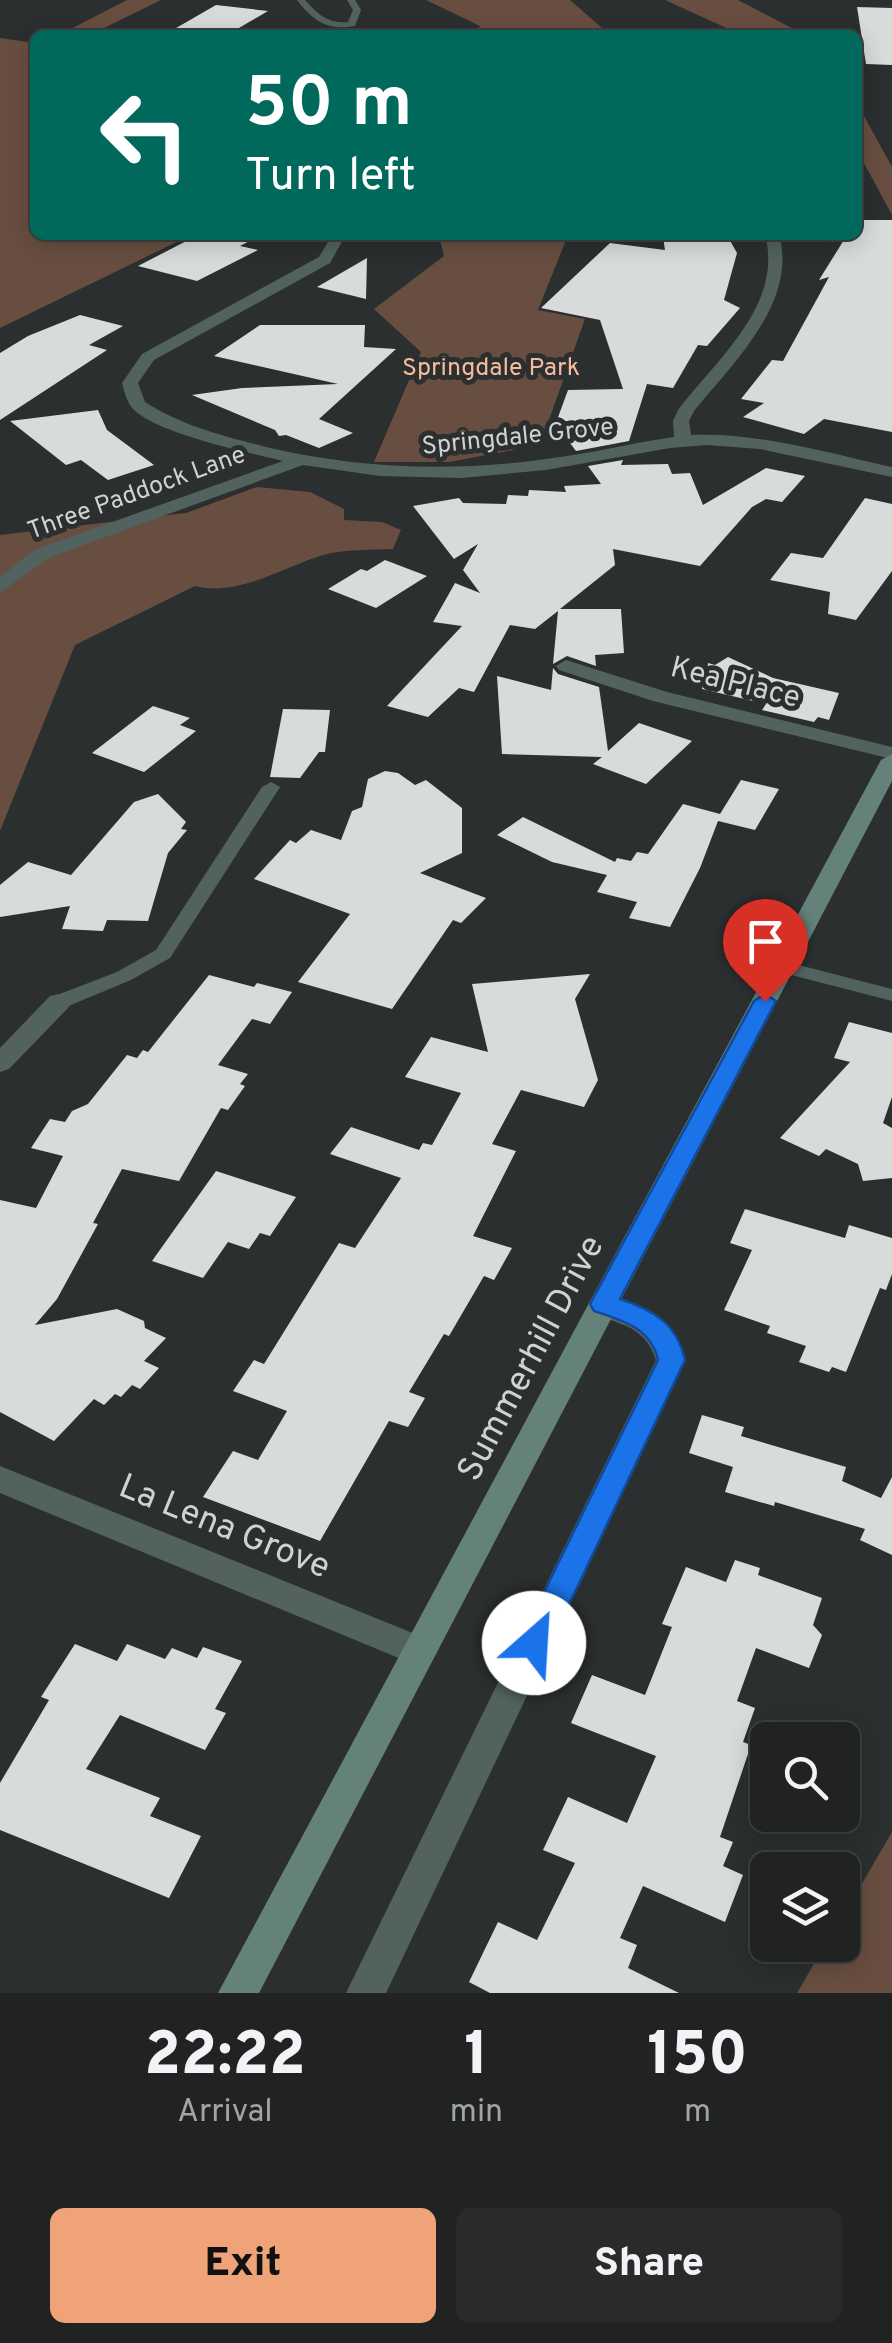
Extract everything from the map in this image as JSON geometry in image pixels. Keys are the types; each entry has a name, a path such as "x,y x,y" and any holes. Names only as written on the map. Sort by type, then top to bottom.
{"main road":[{"name":"Summerhill Drive","path":"238,1993 892,756"}],"street":[{"name":"Springdale Grove","path":"336,240 325,260 148,357 130,382 138,405 172,425 298,461 373,472 440,476 516,469 683,441 734,442 892,472"},
{"path":"683,441 681,421 686,410 755,324 775,280 775,240"},
{"name":"Three Paddock Lane","path":"0,586 41,554 298,461"},
{"name":"Kea Place","path":"566,666 660,697 892,756"},
{"path":"0,1063 59,1002"},
{"path":"366,1993 671,1360 667,1340 640,1316 604,1304"},
{"name":"La Lena Grove","path":"0,1479 418,1651"}],"lane":[{"path":"301,0 311,13 338,27 352,24 357,10 351,0"},
{"path":"59,1002 124,976 163,954 271,787"},
{"path":"783,967 892,995"}],"green space":[{"path":"127,0 161,0 100,30 69,30"},
{"path":"426,0 570,0 604,30 478,30 480,26"},
{"path":"665,0 738,0 795,30 731,30"},
{"path":"0,38 30,42 30,240 181,240 0,328"},
{"path":"862,112 892,167 892,215 862,159"},
{"name":"Springdale Park","path":"440,240 566,240 538,310 585,319 540,445 449,462 374,462 421,352 374,309 444,256"},
{"path":"257,487 310,492 344,509 344,520 382,522 401,530 393,549 323,555 228,587 195,586 75,645 0,831 0,535 186,513"},
{"path":"892,1832 892,1993 797,1993 815,1962 860,1962 860,1887"}],"building":[{"path":"216,5 268,11 236,30 173,30"},
{"path":"857,7 892,8 892,65 866,64"},
{"path":"862,220 892,220 892,432 824,419 804,434 743,417 764,403 741,399 772,360 783,361 829,277 819,280 844,240 862,240"},
{"path":"188,240 251,240 240,246 258,250 197,281 138,266"},
{"path":"663,240 730,240 737,253 724,300 740,308 707,346 698,345 673,388 647,384 629,441 576,451 555,423 560,423 557,420 568,390 623,389 600,320 541,308 610,243 665,250"},
{"path":"367,258 366,299 317,287"},
{"path":"80,315 123,326 89,345 107,350 0,420 0,353 28,336"},
{"path":"260,325 365,325 364,347 396,349 319,419 353,433 319,448 279,436 275,430 192,395 242,388 338,384 214,356"},
{"path":"98,410 107,430 154,465 108,480 81,460 66,465 10,421"},
{"path":"623,460 621,465 668,464 672,474 690,473 703,505 766,468 805,476 782,502 766,499 752,507 700,566 613,549 615,565 560,609 621,609 624,653 595,655 596,666 567,656 553,664 558,611 535,629 510,625 474,692 459,688 428,717 387,706 462,626 433,622 455,583 480,593 463,570 478,544 454,559 413,506 459,498 463,503 506,504 508,495 528,496 529,490 566,492 564,486 601,484 588,466"},
{"path":"865,498 892,504 892,571 856,620 828,614 830,592 770,580 791,553 823,558"},
{"path":"385,560 427,576 376,608 328,589 361,569 367,571"},
{"path":"728,657 773,678 839,693 829,720 818,717 814,722 762,710 766,704 702,689 704,680 696,676 707,670 708,663 715,665"},
{"path":"553,668 558,674 599,687 608,751 639,723 692,741 646,784 593,764 602,757 502,754 497,676 551,690"},
{"path":"153,706 190,718 180,725 196,731 144,772 92,753"},
{"path":"283,709 330,710 325,752 319,752 300,778 270,777"},
{"path":"385,771 398,773 415,785 426,780 462,808 462,853 420,873 486,898 461,923 453,920 392,1009 298,982 350,914 254,879 290,840 296,843 311,830 341,840 352,811 362,807 368,779"},
{"path":"741,780 779,789 755,830 718,821 670,927 629,918 637,902 597,892 607,875 552,862 497,835 523,817 615,862 617,858 631,861 637,852 648,854 683,804 720,814"},
{"path":"158,794 186,822 181,829 187,830 168,853 148,921 107,920 103,931 62,929 70,906 0,917 0,885 28,862 71,875 134,802"},
{"path":"590,974 575,999 598,1080 584,1107 521,1090 492,1144 516,1151 473,1236 512,1248 494,1280 484,1276 449,1336 444,1334 409,1392 425,1398 408,1427 389,1421 320,1541 203,1497 233,1451 258,1460 287,1411 233,1391 254,1360 264,1364 339,1243 355,1248 401,1178 330,1154 351,1127 419,1150 423,1143 432,1145 461,1093 405,1077 431,1037 488,1052 472,984"},
{"path":"209,975 292,992 270,1024 252,1019 218,1065 248,1074 240,1084 245,1086 228,1110 221,1108 179,1181 122,1169 93,1223 98,1224 57,1299 35,1325 117,1309 144,1321 145,1328 166,1338 144,1361 159,1368 140,1389 132,1385 121,1397 115,1394 104,1405 94,1399 54,1441 0,1412 0,1200 36,1208 63,1156 31,1148 50,1119 65,1122 72,1111 88,1104 127,1055 137,1058 143,1050 148,1052"},
{"path":"849,1022 892,1033 892,1097 883,1123 892,1128 892,1178 863,1181 858,1164 826,1149 819,1156 780,1138 850,1062 834,1058"},
{"path":"216,1171 296,1197 270,1236 260,1233 249,1249 228,1242 203,1278 152,1261"},
{"path":"745,1209 845,1238 849,1225 892,1238 892,1274 886,1290 880,1288 846,1372 832,1367 829,1372 799,1362 806,1346 767,1333 770,1326 724,1310 752,1250 730,1243"},
{"path":"702,1415 744,1427 741,1436 846,1467 842,1481 881,1498 892,1477 892,1555 860,1540 865,1529 775,1502 774,1506 725,1492 733,1467 689,1453"},
{"path":"735,1560 760,1568 758,1575 822,1598 813,1625 822,1635 809,1668 756,1648 737,1701 755,1708 743,1742 750,1748 720,1837 733,1842 723,1866 743,1875 725,1922 643,1886 620,1938 637,1945 628,1968 679,1993 490,1993 469,1982 498,1922 537,1940 575,1863 543,1850 568,1797 627,1823 656,1756 571,1723 592,1675 645,1695 672,1627 662,1624 686,1567 726,1582"},
{"path":"75,1644 117,1661 127,1644 165,1659 172,1648 197,1658 203,1647 242,1661 215,1709 226,1713 205,1750 120,1715 86,1769 160,1798 150,1816 201,1836 169,1898 0,1830 0,1783 49,1700 41,1697"}],"route":[{"path":"534,1643 671,1360 667,1340 640,1316 604,1304 765,1001"}]}
